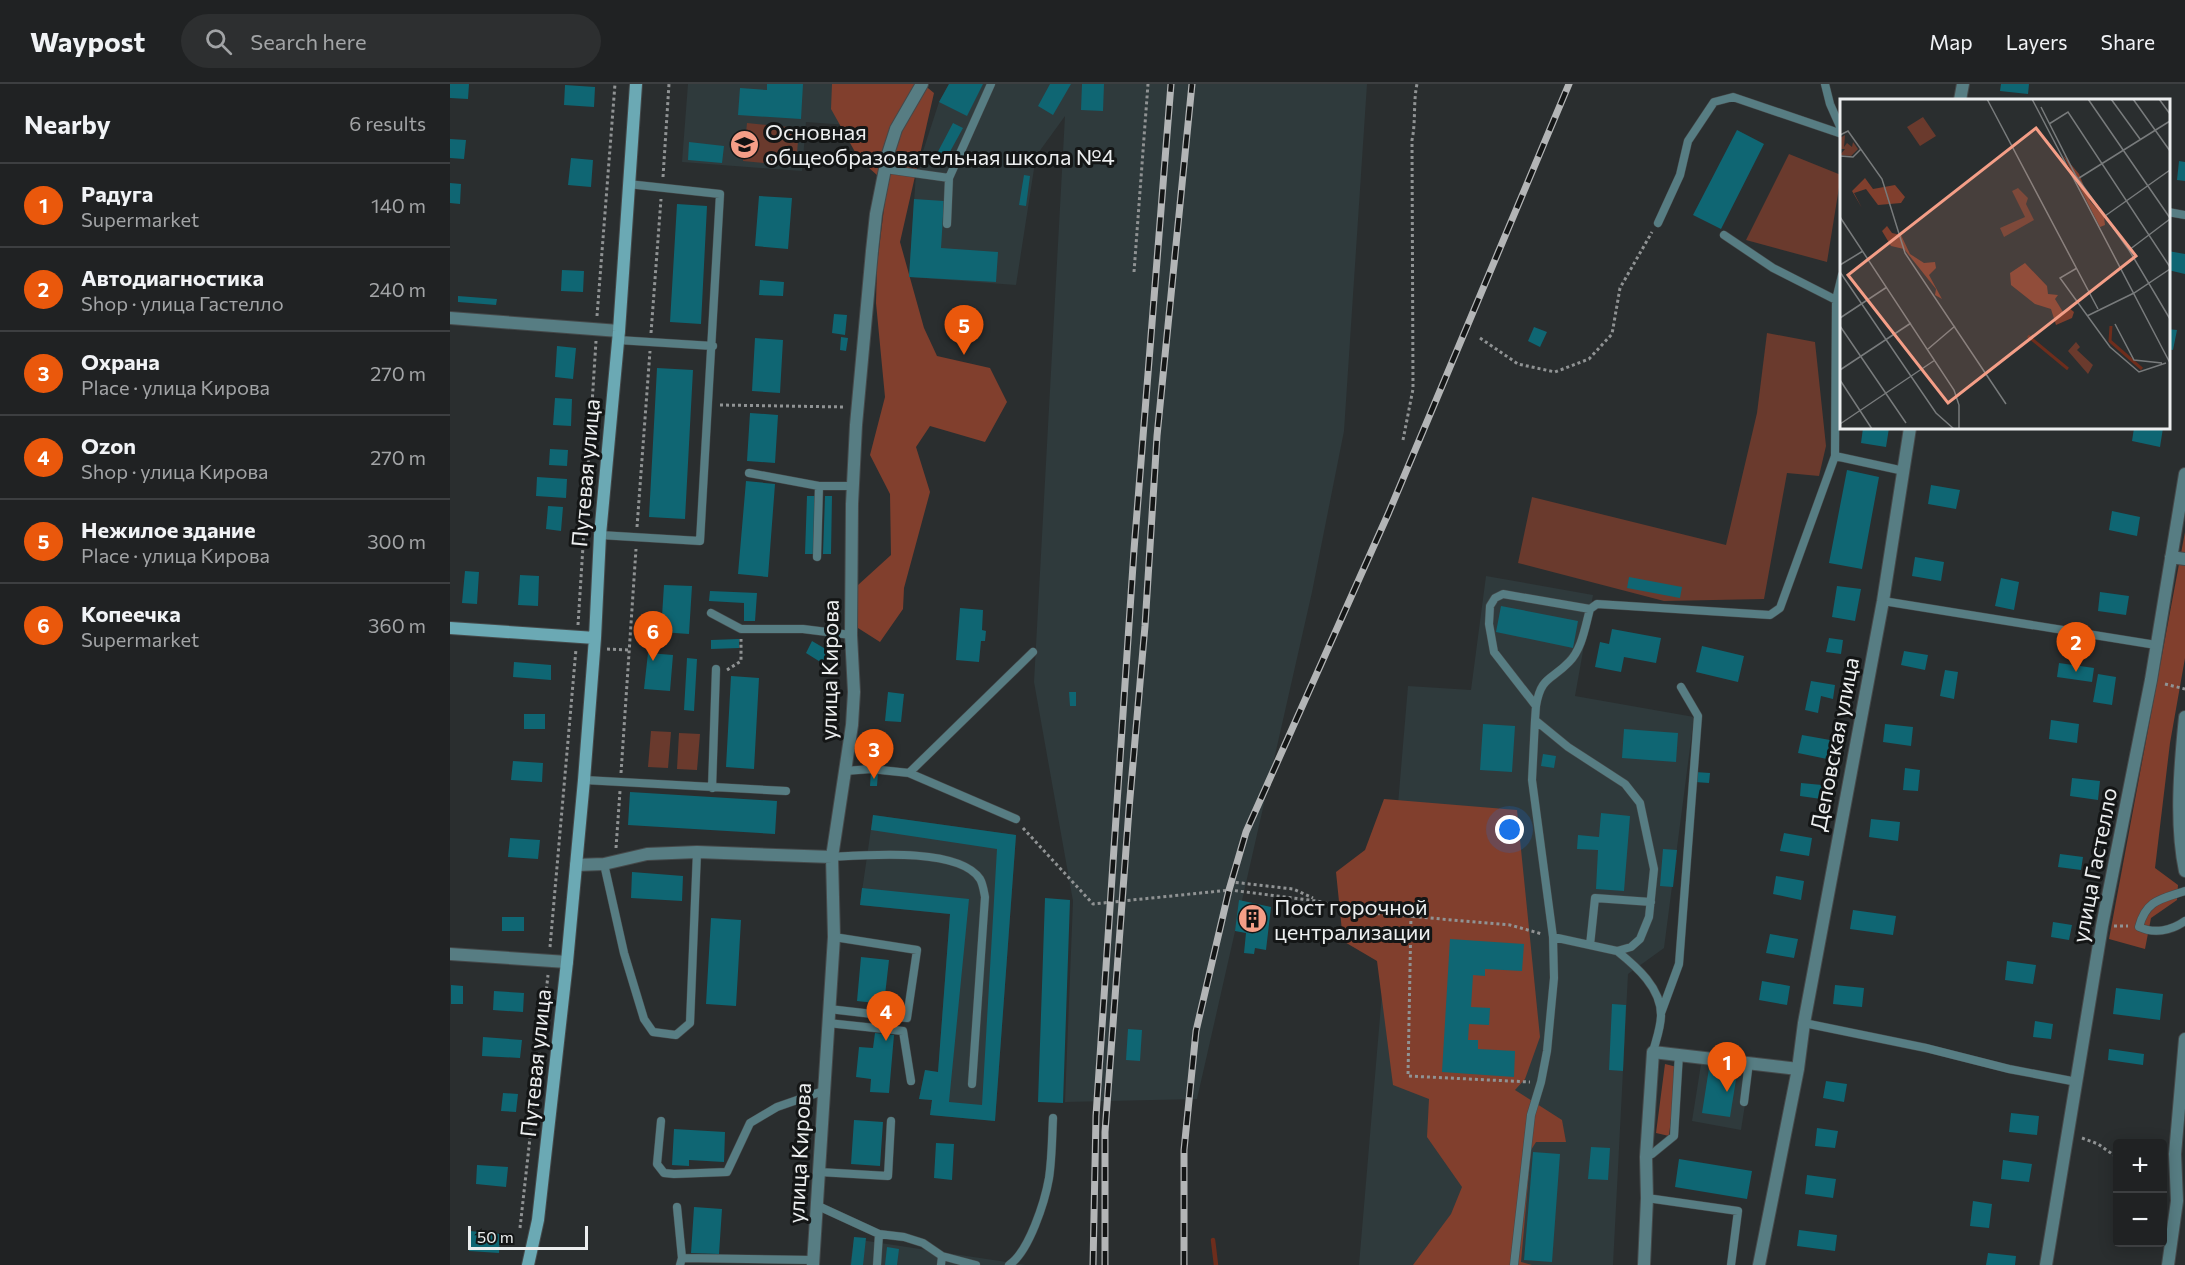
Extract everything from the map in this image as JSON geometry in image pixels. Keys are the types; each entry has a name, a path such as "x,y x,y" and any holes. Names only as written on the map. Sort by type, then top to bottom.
{"street":[{"name":"Путевая улица","path":"528,1265 538,1220 567,962 584,780 600,535 619,335 636,84"},
{"name":"улица Кирова","path":"813,1262 834,937 832,857 853,703 851,635 853,486 872,251 885,169 896,129 922,84"},
{"path":"1960,99 1963,84"},
{"path":"450,318 597,328 619,335"},
{"name":"Деповская улица","path":"1759,1265 1798,1069 1804,1023 1883,601 1910,429"},
{"name":"улица Гастелло","path":"2046,1265 2102,926 2151,680 2185,474"},
{"path":"2171,557 2185,559"},
{"path":"450,628 595,638"},
{"path":"2185,717 2179,772 2182,857 2185,871"},
{"path":"576,865 610,863 647,854 697,852 832,857"},
{"path":"450,954 567,962"},
{"path":"2168,1265 2181,1201 2175,1154 2185,1039"},
{"path":"1644,1265 1646,1157 1653,1052 1798,1069"}],"lane":[{"path":"947,224 949,178 992,84"},
{"path":"1825,84 1840,128"},
{"path":"1658,223 1680,175 1688,141 1714,102 1733,97 1840,132"},
{"path":"885,169 949,178"},
{"path":"600,535 700,541 720,194 628,184"},
{"path":"2170,212 2185,215"},
{"path":"1724,235 1773,268 1836,300"},
{"path":"1514,1265 1531,1115 1547,1051 1554,978 1553,937 1532,780 1534,720 1538,691 1546,680 1569,662 1579,649 1590,609 1597,604 1770,615 1780,608 1835,456 1836,300 1840,283"},
{"path":"619,335 650,342 713,346"},
{"path":"1835,456 1904,471"},
{"path":"749,473 819,486 853,486"},
{"path":"817,557 819,486"},
{"path":"1536,706 1494,652 1489,624 1490,606 1495,598 1503,594 1590,609"},
{"path":"1883,601 2156,645"},
{"path":"711,613 741,629 803,629 851,635"},
{"path":"909,773 1033,652"},
{"path":"712,788 716,673"},
{"path":"1653,1052 1661,1015 1679,964 1698,716 1681,687"},
{"path":"1534,720 1568,747 1625,784 1640,803 1654,869 1649,917 1640,939 1631,947 1617,951"},
{"path":"845,771 871,769 909,773 1016,819"},
{"path":"584,780 786,791"},
{"path":"610,863 624,953 644,1019 653,1032 676,1035 690,1023 697,852"},
{"path":"832,857 881,854 940,858 966,867 980,879 985,897 972,1084"},
{"path":"2185,891 2155,902 2143,912 2139,927 2150,932 2164,930 2185,921"},
{"path":"1590,945 1595,898 1651,902"},
{"path":"829,1010 907,1018 917,950 834,937"},
{"path":"1553,937 1617,951 1638,967 1656,994 1661,1015"},
{"path":"828,1023 903,1031 911,1081"},
{"path":"1804,1023 2077,1082"},
{"path":"1646,1157 1674,1136 1679,1054"},
{"path":"1744,1102 1749,1062"},
{"path":"661,1121 657,1164 664,1173 727,1172 750,1123 777,1107 824,1091"},
{"path":"1009,1265 1024,1248 1039,1214 1049,1178 1053,1118"},
{"path":"819,1172 888,1176 891,1121"},
{"path":"1647,1198 1738,1211 1731,1265"},
{"path":"816,1205 879,1234 904,1237 923,1243 942,1256 976,1265"},
{"path":"677,1207 681,1262 813,1262"},
{"path":"877,1265 879,1234"},
{"path":"941,1265 942,1256"}],"path":[{"path":"520,1233 549,961 577,638 615,84"},
{"path":"610,863 620,783 669,84"},
{"path":"1134,272 1148,84"},
{"path":"1403,440 1413,389 1412,140 1416,123 1414,96 1417,84"},
{"path":"1480,338 1518,364 1555,372 1589,359 1612,334 1620,288 1658,223"},
{"path":"709,405 858,407"},
{"path":"716,673 741,661 741,629"},
{"path":"2151,680 2185,689"},
{"path":"1016,819 1093,904 1230,890 1317,900 1361,912 1510,925 1553,937"},
{"path":"1230,890 1232,882 1293,889 1317,900"},
{"path":"1411,915 1408,1076 1541,1082"},
{"path":"2102,926 2139,927"},
{"path":"2069,1133 2098,1144 2113,1154"}],"shaded area":[{"name":"Основная общеобразовательная школа №4","path":"688,84 865,84 861,126 806,122 802,171 682,162"},
{"path":"832,84 923,84 934,93 900,242 924,328 937,356 990,368 1007,402 985,442 930,426 916,447 930,492 904,588 903,609 880,642 858,628 858,585 891,555 890,494 870,455 885,397 876,303 877,265 887,184 859,159 831,109"},
{"path":"949,84 1367,84 1344,431 1312,592 1197,1099 1065,1102 1073,901 1034,682 1065,116 1036,156 1016,285 909,277 916,173 939,102"},
{"path":"747,123 799,128 796,166 743,161"},
{"path":"1789,154 1840,175 1827,262 1746,240"},
{"path":"1767,333 1815,342 1826,446 1819,476 1787,473 1764,599 1664,601 1518,563 1532,497 1726,545 1757,413"},
{"path":"2185,532 2185,658 2170,743 2155,868 2178,885 2177,900 2151,918 2145,949 2109,939"},
{"path":"1486,576 1593,595 1575,696 1694,717 1664,948 1628,974 1613,1265 1359,1265 1408,686 1471,690"},
{"path":"651,731 671,732 668,768 648,767"},
{"path":"679,733 700,734 697,770 677,769"},
{"path":"1384,799 1517,810 1540,1037 1525,1079 1515,1090 1562,1120 1566,1142 1536,1142 1531,1150 1521,1262 1532,1265 1413,1265 1451,1214 1462,1187 1427,1137 1429,1099 1393,1085 1377,961 1343,941 1336,872 1365,850"},
{"path":"873,815 1016,835 995,1121 930,1115 932,1100 919,1099 925,1070 938,1072 950,914 860,905"},
{"path":"1702,1058 1751,1066 1741,1130 1692,1121"},
{"path":"1665,1064 1677,1067 1669,1136 1656,1133"},
{"path":"854,1239 1026,1265 850,1265"}],"building":[{"path":"450,84 469,84 468,99 450,98"},
{"path":"767,84 803,84 801,119 738,115 740,88 767,90"},
{"path":"949,84 983,84 967,116 939,102"},
{"path":"1050,84 1071,84 1053,115 1038,106"},
{"path":"1082,84 1104,84 1103,111 1081,110"},
{"path":"2001,84 2029,84 2028,94 2000,91"},
{"path":"565,85 595,87 594,107 564,105"},
{"path":"953,123 963,128 941,168 932,163"},
{"path":"1737,130 1764,144 1721,229 1693,215"},
{"path":"450,139 466,140 464,159 450,158"},
{"path":"689,142 724,146 722,163 688,160"},
{"path":"571,158 593,160 591,187 568,185"},
{"path":"2179,161 2185,162 2185,181 2177,180"},
{"path":"1024,175 1030,176 1026,206 1019,205"},
{"path":"450,183 461,184 460,204 450,203"},
{"path":"759,196 792,198 788,249 755,246"},
{"path":"914,199 944,201 941,248 998,252 996,282 909,277"},
{"path":"677,204 707,206 701,324 670,322"},
{"path":"2170,251 2185,254 2185,274 2170,270"},
{"path":"562,270 584,271 583,292 561,291"},
{"path":"760,280 784,282 783,296 759,295"},
{"path":"458,296 497,299 496,305 458,302"},
{"path":"834,314 847,315 845,335 832,333"},
{"path":"1534,327 1547,332 1540,347 1528,341"},
{"path":"2170,329 2177,330 2173,350 2170,349"},
{"path":"841,337 848,338 846,351 840,350"},
{"path":"755,338 783,340 780,393 752,391"},
{"path":"557,346 576,348 573,379 555,377"},
{"path":"657,368 693,370 685,519 649,517"},
{"path":"555,398 572,399 571,426 553,425"},
{"path":"750,413 778,415 775,463 747,461"},
{"path":"1863,429 1889,429 1886,447 1861,443"},
{"path":"2134,429 2163,429 2160,447 2132,441"},
{"path":"550,449 568,450 567,466 549,465"},
{"path":"1847,470 1879,477 1862,569 1829,563"},
{"path":"537,477 567,479 566,498 536,496"},
{"path":"746,481 775,484 768,577 738,574"},
{"path":"1931,485 1960,490 1956,509 1928,504"},
{"path":"807,496 815,496 813,554 805,554"},
{"path":"825,496 832,496 831,554 823,554"},
{"path":"548,506 563,507 561,531 546,529"},
{"path":"2112,511 2140,517 2137,536 2109,530"},
{"path":"1915,557 1944,562 1941,581 1912,576"},
{"path":"465,571 479,572 477,604 462,603"},
{"path":"520,575 539,576 538,606 518,605"},
{"path":"1629,577 1682,587 1680,598 1627,588"},
{"path":"2001,578 2019,582 2014,610 1995,606"},
{"path":"664,585 692,586 689,634 661,632"},
{"path":"1837,586 1861,589 1855,621 1832,617"},
{"path":"710,591 757,593 755,621 744,621 744,603 709,601"},
{"path":"2100,592 2129,596 2126,615 2098,611"},
{"path":"1501,606 1578,621 1573,648 1496,632"},
{"path":"960,608 983,610 982,630 986,631 985,641 981,641 979,662 956,660"},
{"path":"1612,629 1661,638 1656,663 1624,657 1621,672 1595,667 1600,642 1609,644"},
{"path":"1829,638 1843,640 1841,654 1826,652"},
{"path":"739,639 739,648 711,649 711,640"},
{"path":"812,641 829,651 822,663 806,653"},
{"path":"1702,646 1744,656 1738,682 1696,672"},
{"path":"1904,651 1928,655 1925,670 1901,665"},
{"path":"648,653 673,655 670,691 644,689"},
{"path":"687,658 697,659 694,711 684,710"},
{"path":"514,662 551,665 551,680 513,677"},
{"path":"2059,663 2094,668 2092,682 2057,677"},
{"path":"1945,670 1958,672 1954,699 1940,696"},
{"path":"2098,674 2116,677 2112,705 2093,702"},
{"path":"731,676 759,678 754,769 726,767"},
{"path":"1811,681 1835,685 1833,699 1821,696 1818,713 1805,710"},
{"path":"888,692 904,694 901,722 885,721"},
{"path":"1069,692 1076,692 1076,706 1070,706"},
{"path":"524,714 545,714 545,729 524,729"},
{"path":"2051,720 2079,724 2077,743 2049,739"},
{"path":"1483,724 1515,726 1512,772 1480,770"},
{"path":"1885,724 1913,727 1911,746 1883,742"},
{"path":"1624,729 1678,733 1676,762 1622,758"},
{"path":"1802,735 1830,740 1827,759 1798,753"},
{"path":"1543,754 1556,756 1554,768 1541,766"},
{"path":"513,761 543,763 542,782 511,780"},
{"path":"1905,768 1920,770 1918,791 1903,790"},
{"path":"871,772 878,773 877,786 870,786"},
{"path":"1695,772 1710,773 1709,783 1695,782"},
{"path":"2072,778 2100,781 2098,800 2070,796"},
{"path":"1801,783 1822,785 1821,799 1800,796"},
{"path":"630,792 777,801 775,834 628,825"},
{"path":"1601,813 1630,816 1624,891 1596,889 1598,850 1577,849 1578,835 1599,837"},
{"path":"873,815 1016,835 995,1121 930,1115 932,1100 919,1099 925,1070 938,1072 950,914 860,905 862,888 969,899 949,1102 982,1105 997,849 871,830"},
{"path":"1871,819 1900,822 1898,841 1869,837"},
{"path":"1784,833 1812,838 1809,856 1780,851"},
{"path":"510,838 540,840 538,859 508,857"},
{"path":"1663,849 1677,850 1673,887 1660,886"},
{"path":"2060,854 2083,857 2081,870 2058,867"},
{"path":"632,872 683,876 682,901 631,898"},
{"path":"1776,876 1804,881 1801,900 1773,894"},
{"path":"1045,898 1070,900 1063,1103 1038,1102"},
{"name":"Пост горочной централизации","path":"1239,900 1271,907 1266,950 1255,948 1254,954 1244,953 1246,933 1235,931"},
{"path":"1853,910 1896,916 1893,935 1850,929"},
{"path":"502,917 524,917 524,931 502,931"},
{"path":"711,918 741,920 736,1006 706,1004"},
{"path":"2053,922 2072,925 2069,940 2051,937"},
{"path":"1770,934 1798,939 1794,958 1766,953"},
{"path":"1450,939 1524,944 1522,971 1485,969 1485,976 1473,975 1471,1007 1490,1008 1489,1025 1469,1024 1468,1040 1478,1040 1478,1049 1515,1051 1514,1077 1442,1072"},
{"path":"861,957 889,960 884,1004 857,1001"},
{"path":"2007,961 2036,965 2033,984 2005,980"},
{"path":"1762,981 1790,986 1787,1005 1759,1000"},
{"path":"451,985 463,986 463,1004 451,1004"},
{"path":"1835,985 1864,988 1862,1007 1833,1004"},
{"path":"2116,988 2163,994 2160,1020 2113,1014"},
{"path":"494,991 524,993 523,1012 493,1010"},
{"path":"1612,1004 1626,1005 1623,1071 1609,1070"},
{"path":"2035,1021 2053,1024 2051,1039 2033,1037"},
{"path":"1128,1029 1142,1030 1140,1061 1126,1060"},
{"path":"875,1033 894,1035 889,1093 870,1092 871,1079 856,1077 859,1047 873,1048"},
{"path":"483,1037 522,1040 520,1058 482,1056"},
{"path":"2109,1049 2144,1054 2143,1065 2108,1060"},
{"path":"1710,1062 1738,1067 1730,1117 1702,1113"},
{"path":"1826,1081 1847,1084 1844,1102 1823,1098"},
{"path":"503,1093 518,1094 516,1112 501,1111"},
{"path":"2011,1113 2039,1116 2037,1135 2009,1132"},
{"path":"854,1120 883,1122 880,1166 851,1164"},
{"path":"1817,1128 1838,1131 1835,1148 1815,1146"},
{"path":"674,1129 725,1132 724,1162 689,1160 689,1166 672,1165"},
{"path":"936,1143 954,1144 952,1180 934,1178"},
{"path":"1591,1147 1610,1148 1608,1180 1588,1179"},
{"path":"1533,1152 1560,1154 1552,1262 1524,1260"},
{"path":"1679,1159 1752,1171 1747,1199 1675,1187"},
{"path":"2003,1160 2032,1164 2029,1182 2001,1179"},
{"path":"477,1165 508,1167 506,1187 476,1184"},
{"path":"1807,1175 1836,1179 1833,1198 1805,1194"},
{"path":"1973,1201 1992,1204 1989,1228 1970,1226"},
{"path":"694,1207 722,1209 719,1254 691,1253"},
{"path":"1799,1230 1837,1235 1835,1251 1797,1246"},
{"path":"470,1231 500,1234 499,1253 469,1251"},
{"path":"854,1237 866,1238 863,1265 851,1265"},
{"path":"887,1247 899,1249 897,1265 885,1265"},
{"path":"1988,1253 2016,1256 2015,1265 1986,1265"}],"waterway":[{"path":"1213,1240 1216,1265"}],"railway":[{"path":"1093,1265 1096,1116 1134,550 1171,84"},
{"path":"1105,1265 1105,1132 1145,626 1157,436 1192,84"},
{"path":"1184,1265 1184,1150 1196,1031 1229,890 1246,832 1389,512 1569,84"}],"place":[{"name":"Основная общеобразовательная школа №4","path":"744,144"},
{"name":"Нежилое здание","path":"964,355"},
{"name":"Копеечка","path":"653,661"},
{"name":"Автодиагностика","path":"2076,672"},
{"name":"Охрана","path":"874,779"},
{"name":"Пост горочной централизации","path":"1253,919"},
{"name":"Ozon","path":"886,1041"},
{"name":"Радуга","path":"1727,1092"}]}
